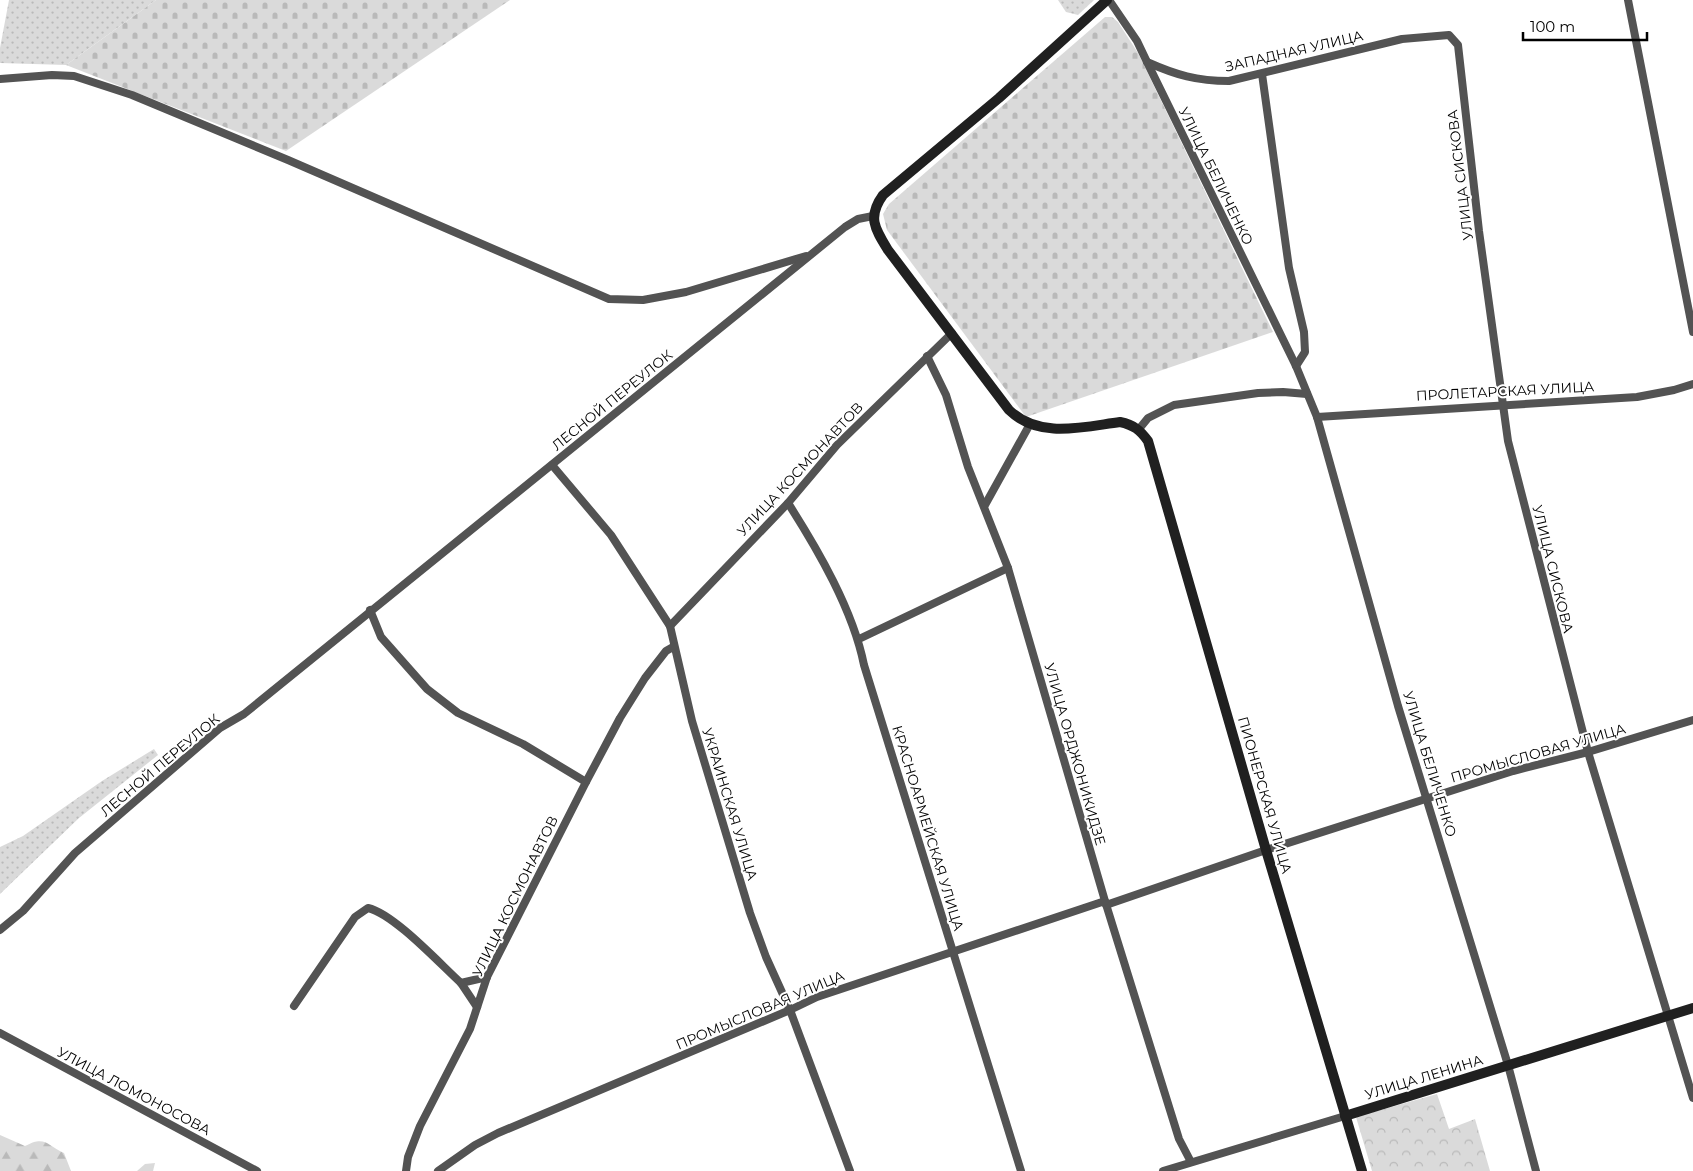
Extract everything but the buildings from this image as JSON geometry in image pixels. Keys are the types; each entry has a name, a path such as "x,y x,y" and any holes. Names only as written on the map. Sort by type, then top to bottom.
{"street":[{"name":"УЛИЦА БЕЛИЧЕНКО","path":"1108,0 1133,35 1147,62 1296,366 1316,417 1396,697 1508,1065 1536,1171"},
{"path":"1108,0 999,98 883,195 876,205 873,216 880,236 888,250 1009,410 1019,419 1030,424 1050,429 1120,422 1132,424 1139,429 1148,418 1174,405 1258,393 1283,392 1307,394"},
{"path":"1628,0 1693,332"},
{"name":"ЗАПАДНАЯ УЛИЦА","path":"1147,62 1173,74 1202,81 1229,81 1402,39 1449,35"},
{"name":"УЛИЦА СИСКОВА","path":"1449,35 1458,45 1508,441 1536,556 1588,752 1670,1016 1693,1098"},
{"path":"1262,74 1289,268 1304,332 1305,352 1296,366"},
{"path":"0,79 52,75 74,76 132,95 288,160 609,299 643,300 686,292 810,255"},
{"name":"ЛЕСНОЙ ПЕРЕУЛОК","path":"0,930 23,911 75,853 220,728 244,714 845,227 858,219 873,216"},
{"name":"УЛИЦА КОСМОНАВТОВ","path":"670,626 788,503 837,445 952,333"},
{"name":"УЛИЦА ОРДЖОНИКИДЗЕ","path":"927,356 946,395 968,467 985,505 1008,568 1106,903 1179,1139 1191,1162"},
{"name":"ПРОЛЕТАРСКАЯ УЛИЦА","path":"1316,417 1637,397 1674,390 1693,384"},
{"path":"985,505 1030,424"},
{"name":"ПИОНЕРСКАЯ УЛИЦА","path":"1139,429 1148,441 1266,850 1362,1171"},
{"name":"УКРАИНСКАЯ УЛИЦА","path":"552,465 612,535 670,626 673,647 692,721 750,913 766,957 790,1010 850,1171"},
{"name":"КРАСНОАРМЕЙСКАЯ УЛИЦА","path":"788,503 814,544 859,639 864,665 924,854 951,951 1021,1171"},
{"path":"859,639 1008,568"},
{"path":"370,610 381,637 435,695 458,713 523,744 586,782"},
{"name":"УЛИЦА КОСМОНАВТОВ","path":"406,1171 408,1157 420,1126 470,1029 488,977 586,782 620,718 645,678 666,651 673,647"},
{"name":"ПРОМЫСЛОВАЯ УЛИЦА","path":"438,1171 475,1145 498,1133 817,997 951,951 1106,903 1513,771 1588,752 1693,720"},
{"path":"294,1006 355,917 368,908 378,910 391,920 461,982 477,1007"},
{"path":"461,982 488,977"},
{"name":"УЛИЦА ЛЕНИНА","path":"1163,1171 1181,1168 1191,1162 1693,1008"},
{"name":"УЛИЦА ЛОМОНОСОВА","path":"0,1033 257,1171"}],"green space":[{"path":"9,0 156,0 66,65 0,63 0,48"},
{"path":"156,0 510,0 286,151 66,65"},
{"path":"1058,0 1094,0 1078,15 1066,12"},
{"path":"1105,17 1112,17 1118,22 1138,53 1273,332 1026,417 887,230 883,214 889,204"},
{"path":"154,749 158,755 79,818 0,894 0,847 23,836 102,781"},
{"path":"1437,1094 1449,1129 1475,1119 1490,1171 1372,1171 1356,1117"},
{"path":"0,1135 25,1146 37,1141 46,1142 64,1153 71,1171 0,1171"},
{"path":"155,1163 153,1171 137,1171 145,1164"}]}
